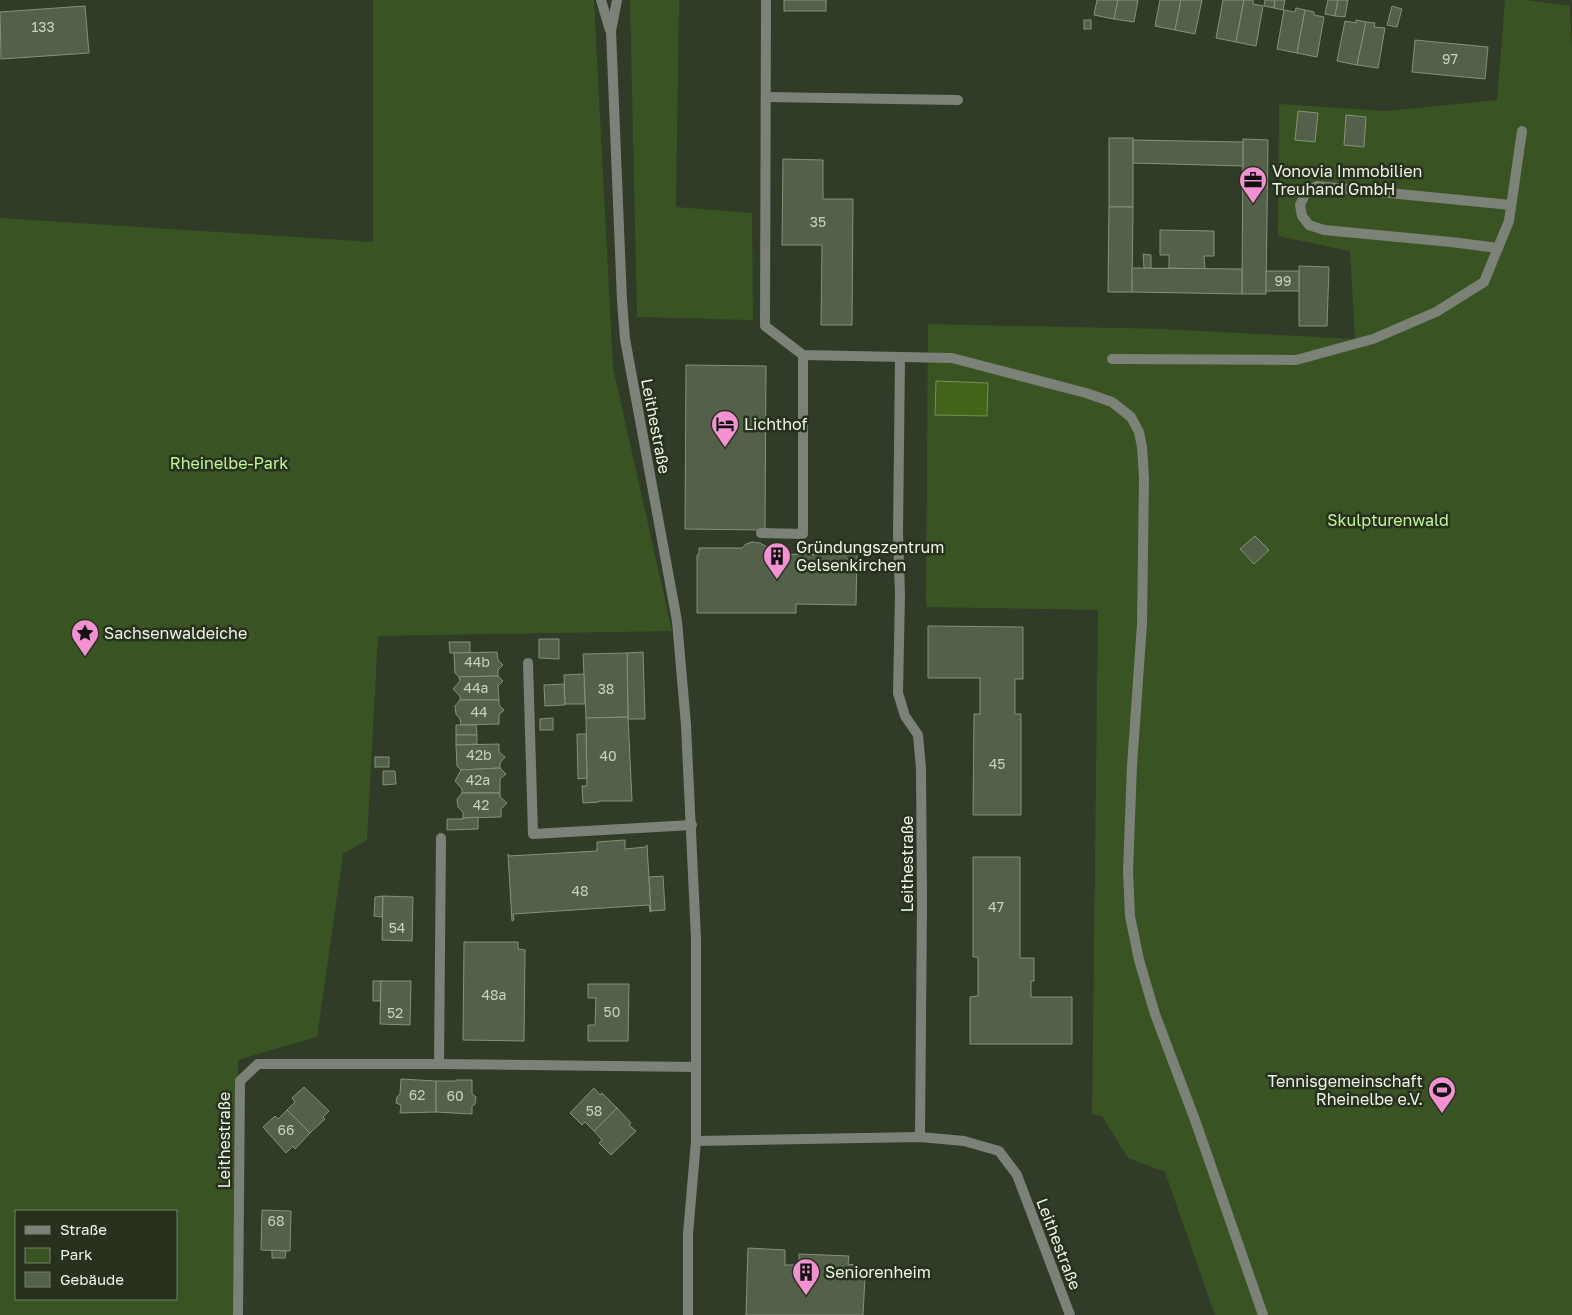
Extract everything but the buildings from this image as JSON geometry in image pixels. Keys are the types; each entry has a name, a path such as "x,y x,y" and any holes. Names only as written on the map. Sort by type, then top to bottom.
{"street":[{"name":"Leithestraße","path":"601,0 611,31"},
{"name":"Leithestraße","path":"617,0 611,31 625,339 677,621 692,825 696,939 696,1141 688,1234 688,1315"},
{"path":"766,0 765,326 803,356 952,358 1086,393 1112,402 1131,418 1138,432 1142,447 1144,478 1142,624 1132,766 1128,871 1130,916 1139,960 1155,1014 1195,1120 1263,1315"},
{"path":"766,97 958,100"},
{"path":"1112,359 1296,360 1374,339 1436,312 1484,282 1509,221 1522,131"},
{"path":"1498,248 1324,230 1309,225 1302,216 1300,205 1306,192 1317,186 1511,205"},
{"path":"761,533 803,534 803,356"},
{"name":"Leithestraße","path":"900,358 898,693 905,716 918,735 921,768 920,1137"},
{"path":"528,663 533,834 692,825"},
{"path":"439,1064 441,838"},
{"name":"Leithestraße","path":"238,1315 240,1081 258,1064 696,1067"},
{"name":"Leithestraße","path":"696,1141 920,1137 964,1140 999,1151 1017,1175 1070,1315"}],"green space":[{"name":"Rheinelbe-Park","path":"373,0 594,0 613,368 672,631 378,636 367,840 343,854 317,1037 238,1060 233,1315 0,1315 0,218 373,242"},
{"path":"630,0 679,0 676,207 752,213 753,320 637,317"},
{"name":"Skulpturenwald","path":"1505,0 1525,0 1570,6 1572,50 1572,1315 1215,1315 1165,1172 1128,1158 1102,1116 1092,1114 1098,610 926,607 928,324 1163,329 1355,339 1350,251 1278,236 1279,104 1386,111 1497,100"}],"shaded area":[{"path":"936,381 988,383 987,416 935,415"}],"place":[{"name":"Vonovia Immobilien Treuhand GmbH","path":"1253,204"},
{"name":"Lichthof","path":"725,448"},
{"name":"Gründungszentrum Gelsenkirchen","path":"777,580"},
{"name":"Sachsenwaldeiche","path":"85,657"},
{"name":"Tennisgemeinschaft Rheinelbe e.V.","path":"1442,1114"},
{"name":"Seniorenheim","path":"806,1296"}]}
